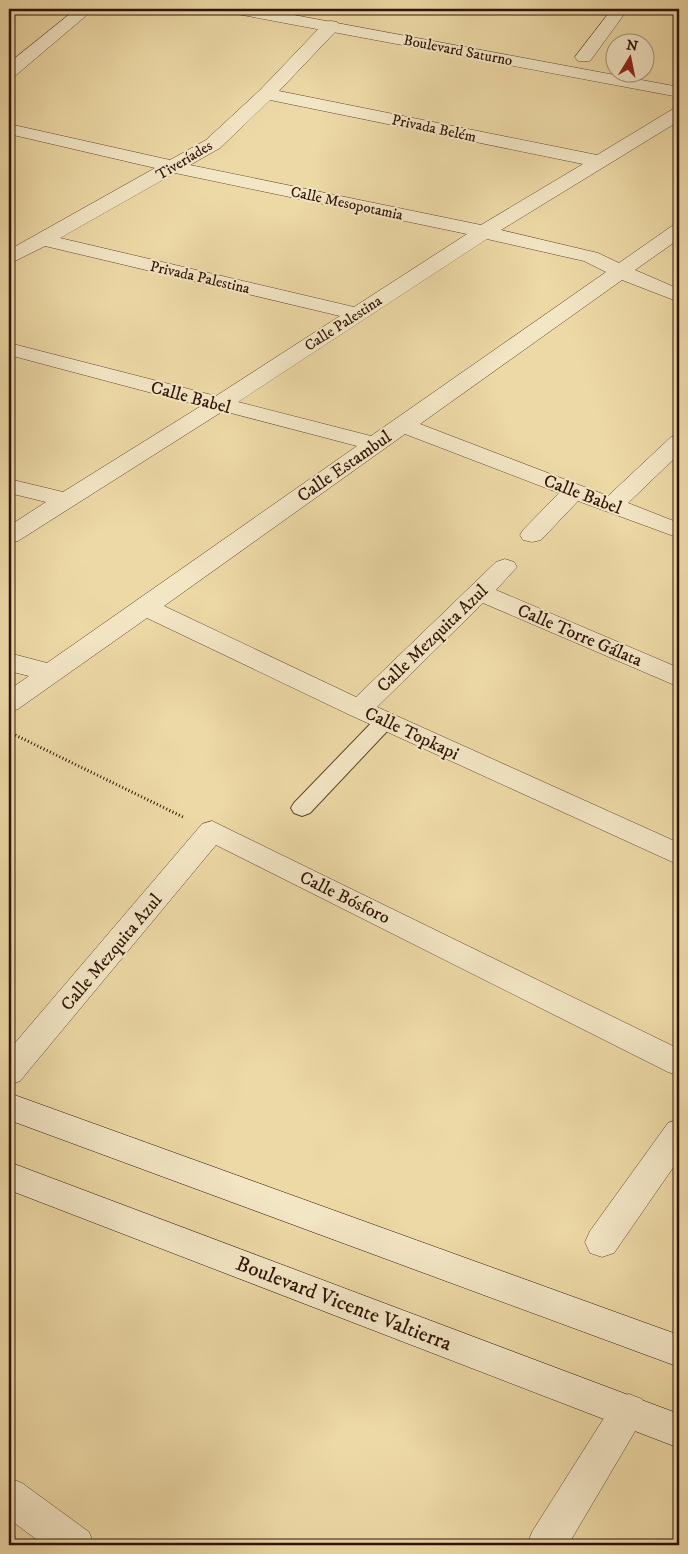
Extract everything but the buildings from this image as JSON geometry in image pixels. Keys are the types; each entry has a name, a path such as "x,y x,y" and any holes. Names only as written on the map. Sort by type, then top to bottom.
{"street":[{"path":"9,72 86,9"},
{"name":"Boulevard Saturno","path":"237,9 679,92"},
{"path":"344,9 365,14"},
{"path":"565,54 592,59 620,9"},
{"name":"Tiveríades","path":"9,258 213,144 266,94 331,26"},
{"name":"Privada Belém","path":"266,94 602,162"},
{"name":"Calle Palestina","path":"9,536 219,404 484,232 602,162 679,113"},
{"name":"Calle Mesopotamia","path":"9,129 591,257 652,286 679,296"},
{"name":"Calle Estambul","path":"9,703 679,230"},
{"name":"Privada Palestina","path":"43,240 357,314"},
{"name":"Calle Babel","path":"9,349 374,444"},
{"name":"Calle Babel","path":"402,424 679,531"},
{"path":"612,505 679,442"},
{"path":"9,486 67,500"},
{"path":"532,535 574,491"},
{"name":"Calle Mezquita Azul","path":"359,709 505,567"},
{"name":"Calle Torre Gálata","path":"480,592 679,678"},
{"name":"Calle Topkapi","path":"146,607 359,709 679,855"},
{"path":"9,662 51,673"},
{"name":"Calle Mezquita Azul","path":"9,1072 212,831"},
{"name":"Calle Bósforo","path":"212,831 679,1063"},
{"path":"9,1106 679,1351"},
{"path":"602,1242 679,1133"},
{"name":"Boulevard Vicente Valtierra","path":"9,1176 679,1431"},
{"path":"546,1545 630,1412"},
{"path":"9,1496 75,1545"}],"lane":[{"path":"302,808 385,721"}],"path":[{"path":"9,732 212,831"}]}
